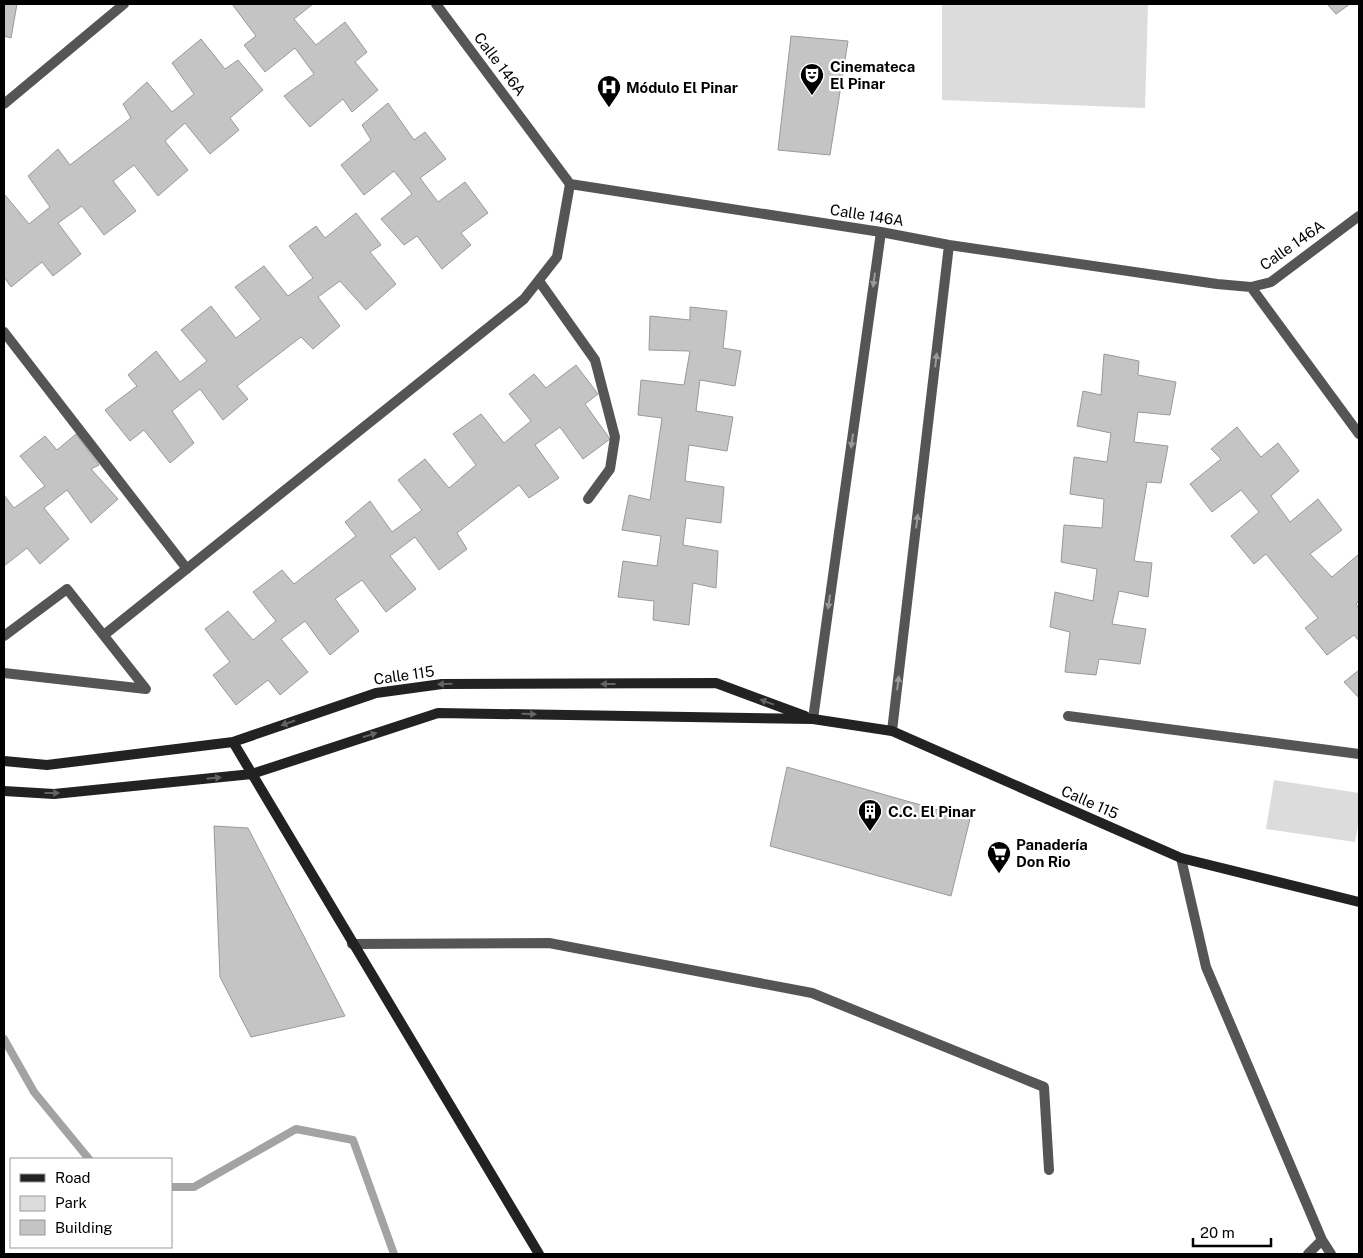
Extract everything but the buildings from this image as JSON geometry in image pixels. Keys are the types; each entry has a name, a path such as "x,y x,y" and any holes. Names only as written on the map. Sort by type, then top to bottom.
{"main road":[{"name":"Calle 115","path":"4,761 47,765 233,742 376,693 442,684 716,684 813,719"},
{"name":"Calle 115","path":"4,791 54,794 252,774 438,713 813,719 892,731 1181,858 1359,902"},
{"path":"233,742 539,1254"}],"street":[{"path":"4,104 124,4"},
{"name":"Calle 146A","path":"436,4 570,184 881,232 949,245 1217,284 1251,287 1271,282 1359,216"},
{"path":"104,636 524,299 557,256 570,184"},
{"path":"813,719 881,232"},
{"path":"892,731 949,245"},
{"path":"539,281 595,360 615,437 610,469 588,499"},
{"path":"1251,287 1359,434"},
{"path":"4,332 187,569"},
{"path":"4,636 68,589 146,689 4,673"},
{"path":"1068,716 1359,754"},
{"path":"1181,858 1206,967 1322,1240 1331,1254"},
{"path":"352,944 549,943 812,993 1044,1087 1049,1170"},
{"path":"1308,1254 1322,1240"}],"green space":[{"path":"942,4 1148,4 1145,108 942,100"},
{"path":"1274,780 1359,793 1359,820 1355,842 1266,829"}],"waterway":[{"path":"4,1039 34,1092 88,1158"},
{"path":"172,1187 194,1187 296,1129 353,1140 394,1254"}],"place":[{"name":"Cinemateca El Pinar","path":"812,96"},
{"name":"Módulo El Pinar","path":"609,108"},
{"name":"C.C. El Pinar","path":"870,832"},
{"name":"Panadería Don Rio","path":"999,874"}]}
